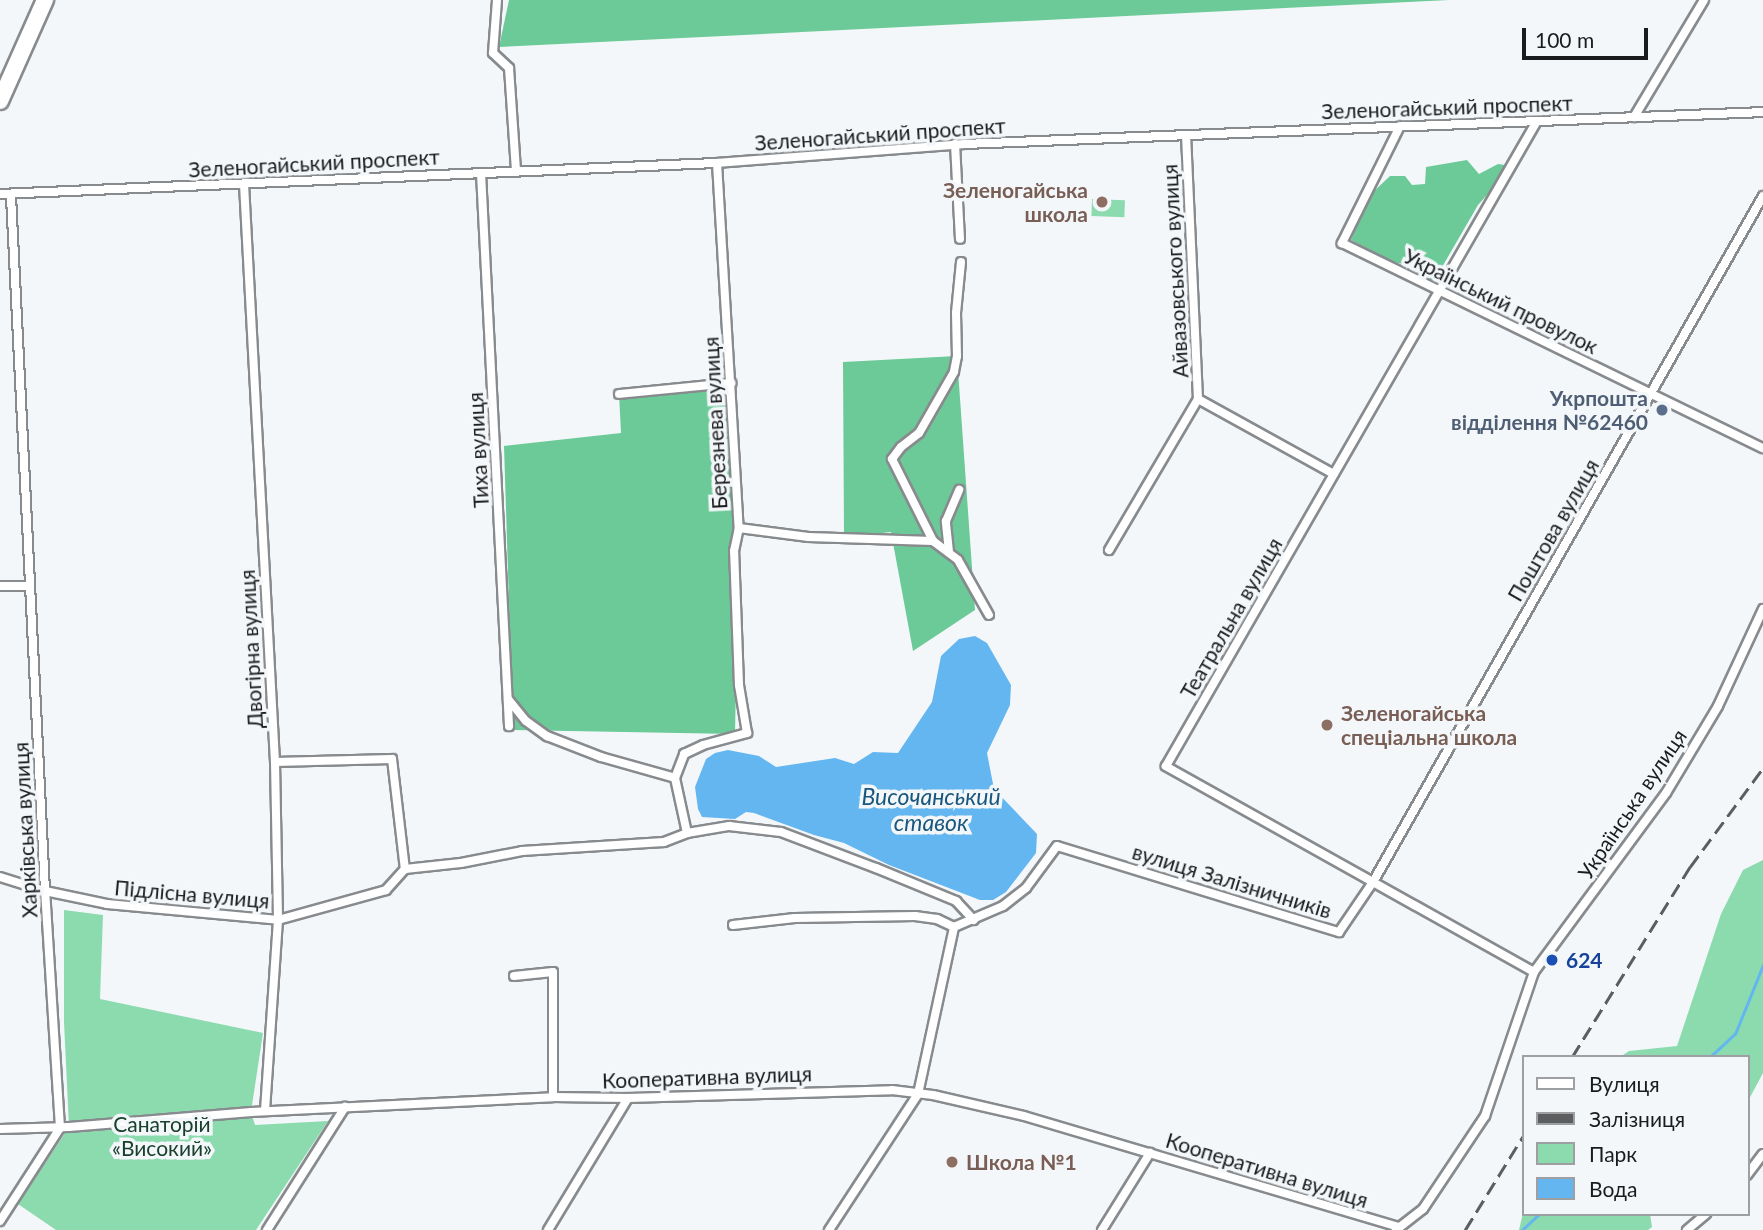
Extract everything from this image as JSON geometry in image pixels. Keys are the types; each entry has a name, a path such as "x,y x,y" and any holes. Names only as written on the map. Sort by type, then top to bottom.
{"highway":[{"path":"0,101 45,0"}],"street":[{"path":"497,0 493,54 509,68 516,170"},
{"path":"1634,117 1704,0"},
{"name":"Зеленогайський проспект","path":"0,194 717,163 955,144 1763,112"},
{"name":"Театральна вулиця","path":"1534,972 1166,766 1537,121"},
{"name":"Український провулок","path":"1400,126 1342,243 1763,448"},
{"name":"Айвазовського вулиця","path":"1109,550 1198,399 1186,135"},
{"path":"955,144 960,239"},
{"name":"Березнева вулиця","path":"717,163 738,528 808,537 933,541"},
{"name":"Тиха вулиця","path":"481,173 509,726"},
{"name":"Двогірна вулиця","path":"244,184 275,762 278,920 265,1111"},
{"name":"Харківська вулиця","path":"10,195 45,891 60,1128"},
{"name":"Поштова вулиця","path":"1373,882 1763,196"},
{"path":"961,262 954,372 919,433 901,447 892,459 933,541 958,560 989,615"},
{"path":"619,394 731,383"},
{"path":"1198,399 1334,474"},
{"path":"949,552 946,521 959,490"},
{"path":"687,833 675,778 684,754 703,745 747,733 739,685 734,551 738,528"},
{"path":"0,586 29,586"},
{"name":"Українська вулиця","path":"1397,1229 1423,1209 1485,1116 1534,972 1666,793 1718,706 1763,608"},
{"path":"508,699 526,721 547,736 601,757 675,778"},
{"path":"275,762 392,759 405,869 461,863 522,851 664,842 687,833 729,827 781,832 936,891 956,901 974,920 954,927 937,919 915,916 795,918 733,925"},
{"name":"вулиця Залізничників","path":"974,920 1003,906 1026,888 1057,846 1339,932 1373,882"},
{"name":"Підлісна вулиця","path":"0,877 45,891 107,904 278,920 386,890 405,869"},
{"path":"829,1230 918,1094 954,927"},
{"path":"514,976 553,972 552,1097"},
{"name":"Кооперативна вулиця","path":"0,1129 60,1128 265,1111 552,1097 628,1098 892,1090 1024,1116 1397,1229"},
{"path":"548,1230 628,1098"},
{"path":"267,1230 345,1107"},
{"path":"0,1221 60,1128"},
{"path":"1102,1230 1150,1153"},
{"path":"1749,1172 1763,1154"},
{"path":"1687,1230 1704,1216"}],"green space":[{"path":"509,0 1449,0 499,47"},
{"path":"1467,160 1479,174 1498,164 1505,165 1496,185 1478,205 1434,281 1417,275 1411,266 1390,261 1351,240 1370,195 1390,176 1405,176 1412,185 1425,184 1426,167"},
{"path":"1092,199 1125,200 1124,217 1091,216"},
{"path":"957,356 975,610 913,651 891,532 844,537 843,362"},
{"path":"731,383 739,528 735,734 513,730 504,446 621,433 619,394"},
{"path":"1763,860 1763,1073 1749,1099 1749,1055 1623,1055 1629,1051 1677,1046 1721,914 1743,870"},
{"name":"Санаторій «Високий»","path":"64,910 103,915 100,999 263,1033 251,1112 255,1125 328,1121 256,1230 56,1230 18,1204 69,1127 64,1022"},
{"path":"1522,1216 1650,1216 1652,1227 1648,1230 1519,1230"}],"water":[{"name":"Височанський ставок","path":"975,636 987,643 1011,685 1010,705 987,753 994,789 1037,834 1036,853 1006,892 993,900 980,900 889,865 844,843 754,813 746,812 735,819 702,817 695,787 706,759 715,753 728,750 759,756 776,767 835,758 854,764 873,752 898,753 932,702 941,656 959,639"}],"waterway":[{"path":"1712,1055 1735,1034 1763,965"},
{"path":"1522,1230 1537,1216"}],"railway":[{"path":"1573,1055 1690,867 1763,768"},
{"path":"1465,1230 1522,1138"}],"place":[{"name":"Зеленогайська школа","path":"1102,202"},
{"name":"Укрпошта відділення №62460","path":"1662,410"},
{"name":"Зеленогайська спеціальна школа","path":"1327,725"},
{"name":"624","path":"1552,960"},
{"name":"Школа №1","path":"952,1162"}]}
